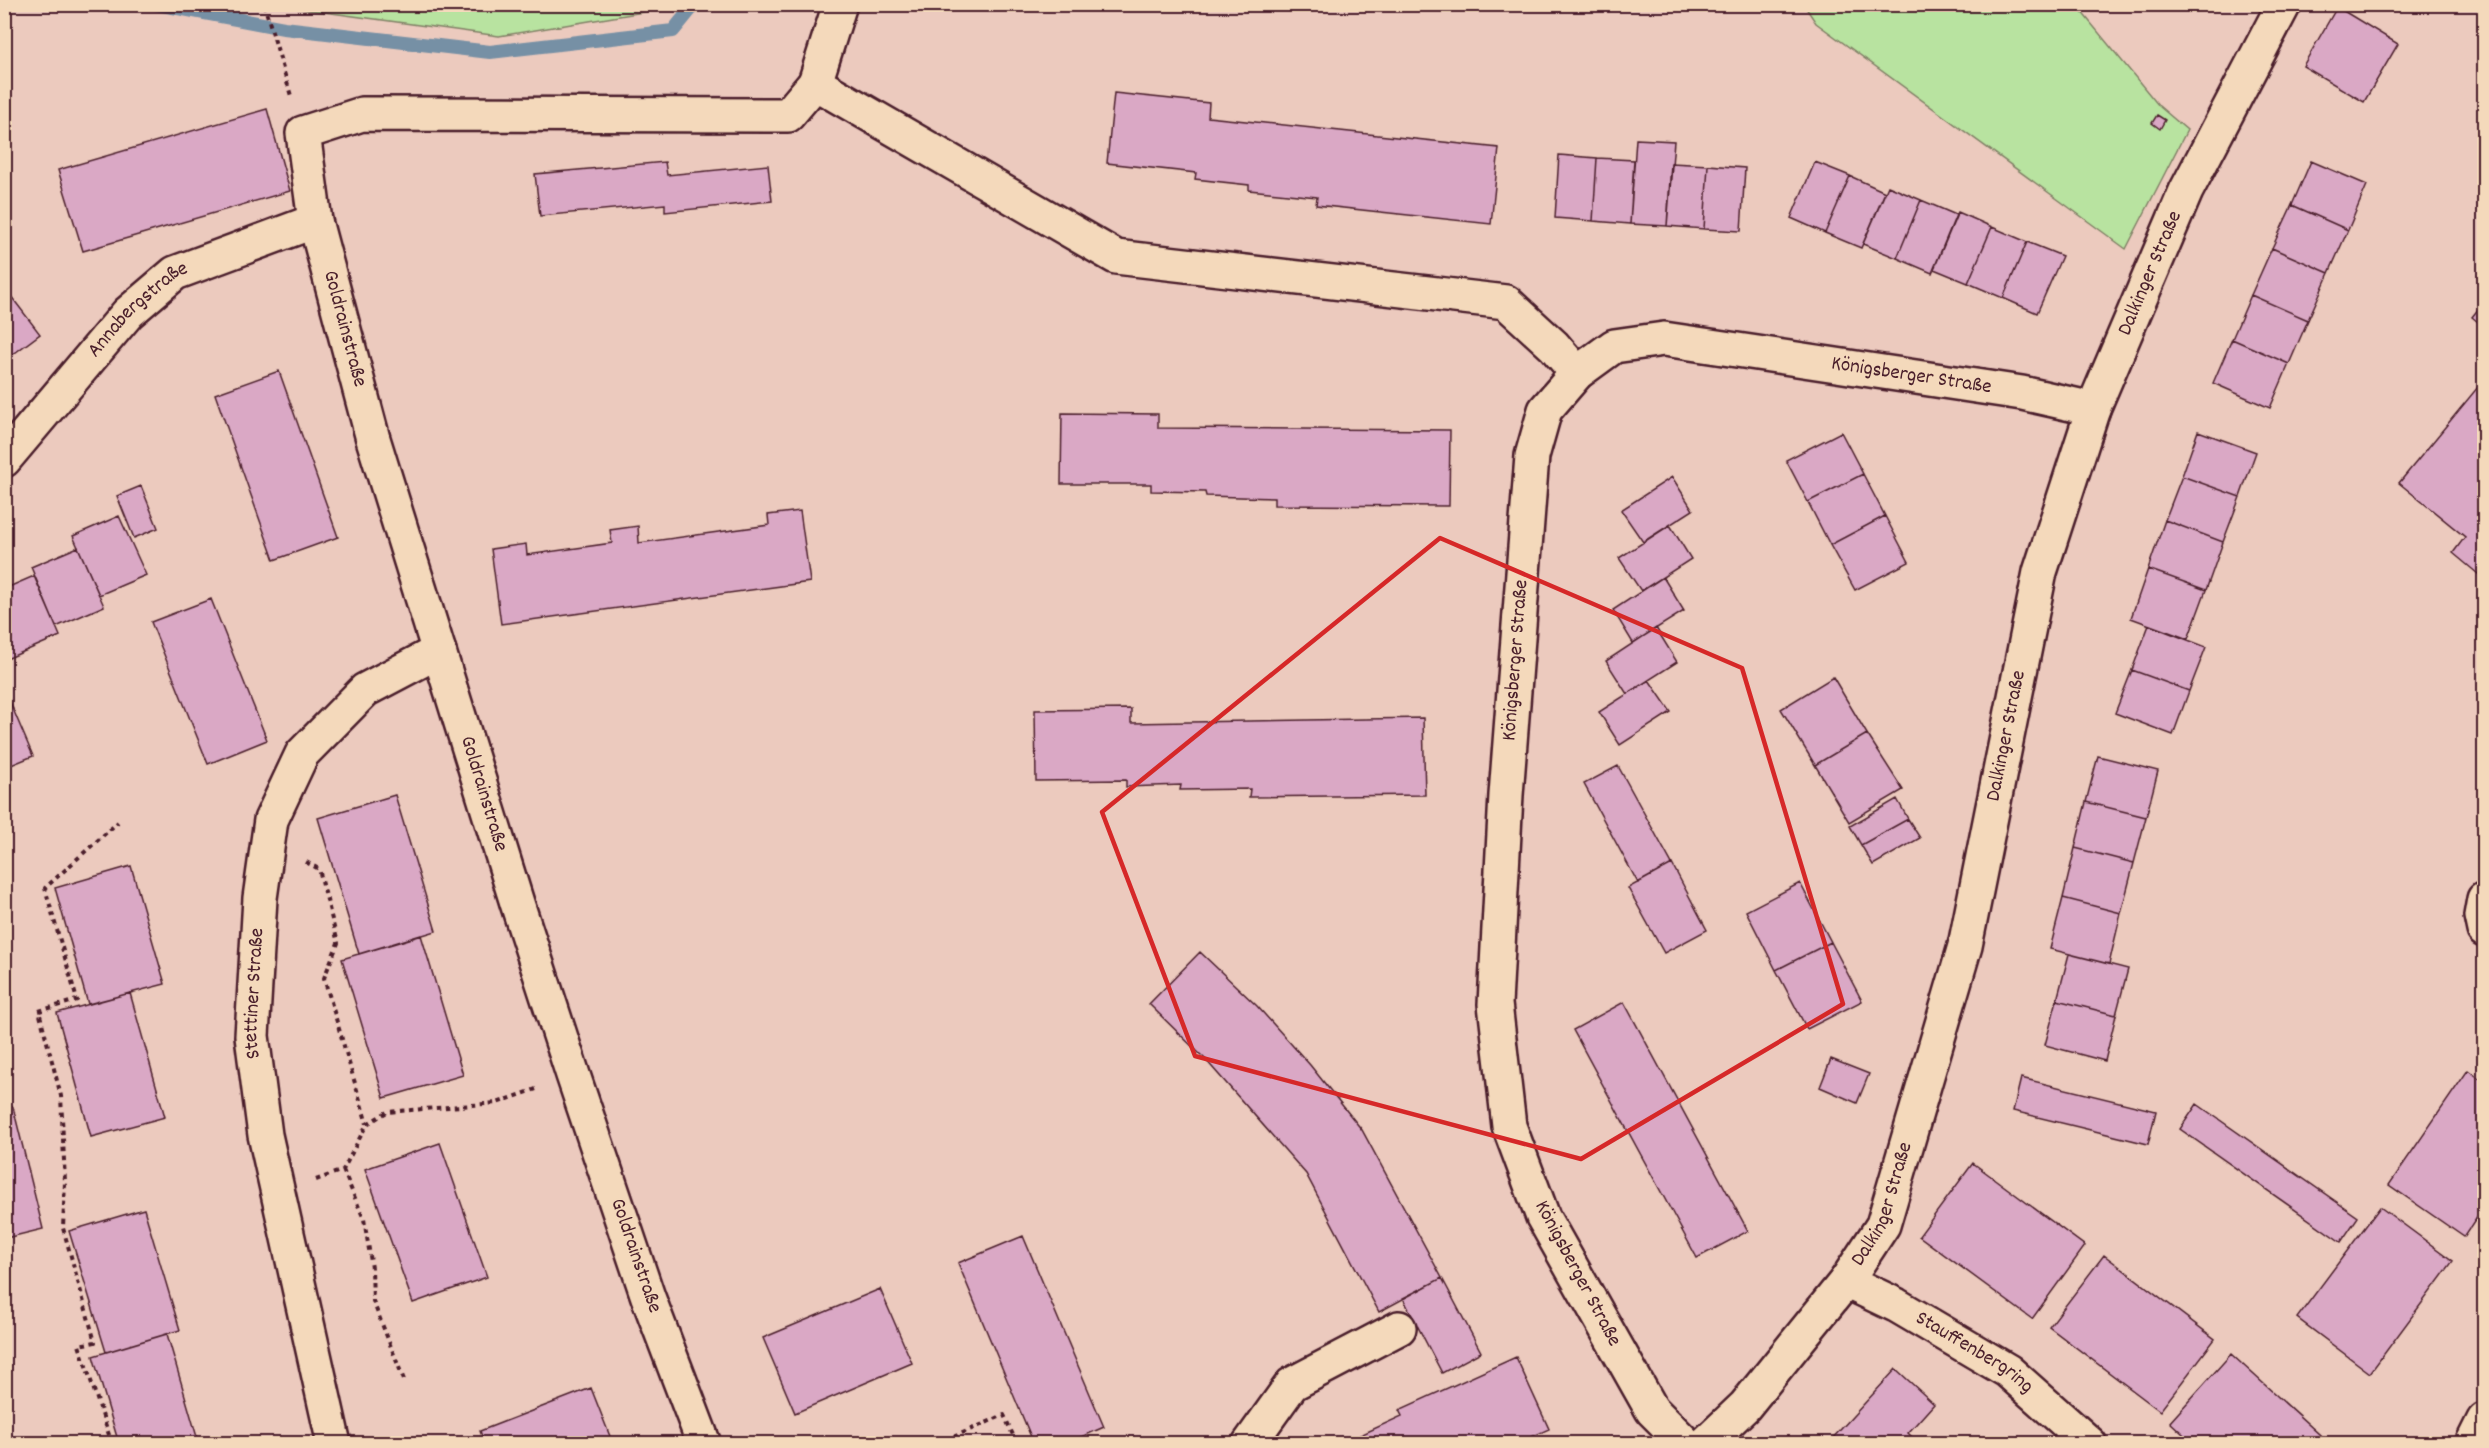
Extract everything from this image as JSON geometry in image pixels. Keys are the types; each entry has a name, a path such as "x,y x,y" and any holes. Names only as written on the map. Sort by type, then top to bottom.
{"street":[{"path":"840,4 815,83 1116,257 1506,302 1554,346 1576,373"},
{"name":"Dalkinger Straße","path":"1705,1443 1745,1406 1846,1281 1883,1225 1965,946 2040,572 2093,409 2186,191 2284,4"},
{"name":"Goldrainstraße","path":"704,1443 648,1296 573,1075 517,903 373,439 315,221 303,134 362,114 788,116 815,83"},
{"name":"Annabergstraße","path":"4,460 128,313 175,273 315,221"},
{"name":"Königsberger Straße","path":"1686,1443 1652,1410 1543,1217 1509,1126 1496,1004 1506,795 1532,456 1545,410 1576,373 1614,346 1665,339 2022,393 2093,409"},
{"name":"Stettiner Straße","path":"334,1443 265,1135 252,1036 260,898 271,820 302,754 365,690 439,651"},
{"path":"2484,899 2481,916 2484,930"},
{"name":"Stauffenbergring","path":"1846,1281 1896,1305 2008,1371 2090,1443"},
{"path":"1249,1443 1292,1384 1399,1328"},
{"path":"2472,1443 2484,1420"}],"path":[{"path":"264,4 280,62"},
{"path":"112,1443 79,1345 95,1342 63,1228 65,1182 61,1096 39,1011 77,1000 45,888 118,822"},
{"path":"268,842 319,869 338,943 324,978 367,1124"},
{"path":"278,1194 343,1170 367,1124 387,1112 497,1103 573,1075"},
{"path":"343,1170 364,1219 372,1268 373,1301 404,1380"},
{"path":"937,1443 1004,1415 1017,1443"}],"highlighted area":[{"path":"1440,538 1742,668 1843,1004 1581,1159 1195,1056 1102,812"}],"green space":[{"path":"293,5 671,5 667,8 499,36 295,8"},
{"path":"1804,5 2076,5 2159,106 2187,130 2126,249 1816,23"}],"building":[{"path":"2337,7 2398,44 2364,102 2303,66"},
{"path":"1114,93 1209,103 1208,117 1499,148 1491,224 1316,205 1317,197 1249,190 1249,185 1195,179 1196,173 1107,163"},
{"path":"267,109 290,191 83,251 58,170"},
{"path":"2157,115 2165,120 2160,129 2152,123"},
{"path":"1636,139 1674,141 1667,226 1630,224"},
{"path":"1559,155 1597,158 1593,221 1555,218"},
{"path":"1597,158 1634,160 1630,224 1593,221"},
{"path":"2311,161 2367,185 2348,230 2292,205"},
{"path":"665,162 667,175 768,165 772,201 665,212 665,204 540,216 535,174"},
{"path":"1815,162 1850,176 1825,233 1791,218"},
{"path":"1671,163 1708,165 1704,229 1667,226"},
{"path":"1708,165 1745,168 1741,231 1704,229"},
{"path":"1850,176 1885,192 1861,248 1825,233"},
{"path":"1888,186 1921,200 1897,258 1863,244"},
{"path":"1921,200 1956,215 1932,273 1897,258"},
{"path":"2292,205 2348,230 2329,273 2272,248"},
{"path":"1958,212 1992,227 1968,283 1934,269"},
{"path":"1992,227 2027,242 2003,298 1968,283"},
{"path":"2027,242 2062,256 2037,313 2003,298"},
{"path":"2272,248 2329,273 2308,320 2251,295"},
{"path":"4,287 40,334 4,361"},
{"path":"2251,295 2308,320 2289,364 2232,339"},
{"path":"2484,302 2484,327 2472,317"},
{"path":"2232,339 2289,364 2270,408 2213,383"},
{"path":"279,371 338,537 274,560 215,394"},
{"path":"2478,387 2484,393 2484,579 2453,553 2465,537 2399,483"},
{"path":"1062,413 1158,414 1158,428 1450,430 1449,506 1274,505 1274,498 1206,496 1205,492 1151,491 1151,484 1061,484"},
{"path":"2198,431 2256,452 2240,497 2182,476"},
{"path":"1841,432 1863,474 1808,502 1786,460"},
{"path":"1863,474 1885,516 1830,545 1808,502"},
{"path":"2182,476 2240,497 2223,542 2165,520"},
{"path":"1672,477 1693,510 1643,542 1621,510"},
{"path":"141,486 158,528 134,538 117,496"},
{"path":"800,511 810,582 501,624 491,549 526,544 527,555 612,543 610,530 638,526 639,543 769,525 768,515"},
{"path":"119,516 146,575 99,595 73,536"},
{"path":"1885,516 1909,562 1855,590 1830,545"},
{"path":"2165,520 2223,542 2206,590 2148,569"},
{"path":"1670,525 1691,559 1641,591 1619,558"},
{"path":"78,547 104,606 56,627 31,567"},
{"path":"2148,569 2206,590 2188,639 2131,618"},
{"path":"34,576 60,636 4,660 4,589"},
{"path":"1663,577 1684,611 1633,643 1613,610"},
{"path":"211,599 267,740 208,764 151,622"},
{"path":"2149,625 2206,647 2189,691 2132,670"},
{"path":"1656,628 1677,662 1627,694 1606,661"},
{"path":"2132,670 2189,691 2173,735 2115,713"},
{"path":"1833,677 1867,734 1815,765 1781,709"},
{"path":"1649,680 1671,712 1620,745 1599,712"},
{"path":"4,688 33,756 4,768"},
{"path":"1131,709 1131,723 1423,718 1425,795 1249,797 1250,789 1180,790 1181,785 1126,787 1126,780 1036,781 1035,710"},
{"path":"1867,734 1903,790 1849,822 1815,765"},
{"path":"2098,756 2158,771 2146,817 2086,802"},
{"path":"1618,766 1672,864 1638,883 1584,784"},
{"path":"395,795 436,931 359,954 318,818"},
{"path":"1897,799 1908,819 1861,845 1850,826"},
{"path":"2086,802 2146,817 2134,863 2075,848"},
{"path":"1908,819 1920,838 1873,865 1861,845"},
{"path":"2075,848 2134,863 2121,913 2063,898"},
{"path":"1672,864 1707,930 1664,953 1628,888"},
{"path":"131,866 165,984 88,1004 55,888"},
{"path":"1800,883 1831,942 1776,970 1746,911"},
{"path":"2063,898 2121,913 2109,964 2050,949"},
{"path":"421,935 463,1075 384,1098 342,959"},
{"path":"1831,942 1862,1001 1807,1029 1776,970"},
{"path":"1200,952 1257,1006 1310,1065 1362,1130 1442,1278 1379,1312 1306,1174 1205,1059 1149,1004"},
{"path":"2069,954 2128,969 2116,1015 2057,1000"},
{"path":"130,993 165,1117 91,1137 57,1013"},
{"path":"2057,1000 2116,1015 2105,1061 2045,1045"},
{"path":"1624,1002 1748,1231 1697,1258 1573,1030"},
{"path":"1831,1059 1869,1074 1857,1103 1820,1087"},
{"path":"2468,1070 2484,1082 2484,1207 2464,1237 2389,1185"},
{"path":"2021,1078 2156,1111 2148,1144 2013,1111"},
{"path":"2197,1104 2358,1217 2341,1242 2180,1129"},
{"path":"13,1107 43,1229 6,1238 4,1109"},
{"path":"440,1143 487,1277 413,1303 365,1169"},
{"path":"1973,1163 2085,1246 2032,1319 1919,1236"},
{"path":"2380,1207 2453,1261 2370,1373 2297,1318"},
{"path":"144,1209 180,1330 106,1352 69,1231"},
{"path":"1023,1236 1104,1427 1065,1444 1034,1444 958,1263"},
{"path":"2104,1255 2215,1339 2160,1411 2049,1327"},
{"path":"1442,1278 1481,1352 1442,1373 1403,1298"},
{"path":"880,1289 912,1363 795,1413 763,1338"},
{"path":"167,1334 199,1444 119,1444 93,1356"},
{"path":"2231,1354 2330,1444 2194,1444 2170,1422"},
{"path":"1516,1357 1549,1429 1516,1444 1341,1444 1402,1416 1399,1410"},
{"path":"1896,1369 1934,1404 1908,1433 1919,1444 1835,1444 1831,1440"},
{"path":"591,1388 613,1444 485,1444 480,1431"}],"waterway":[{"path":"157,4 284,28 490,52 673,31 695,4"}]}
